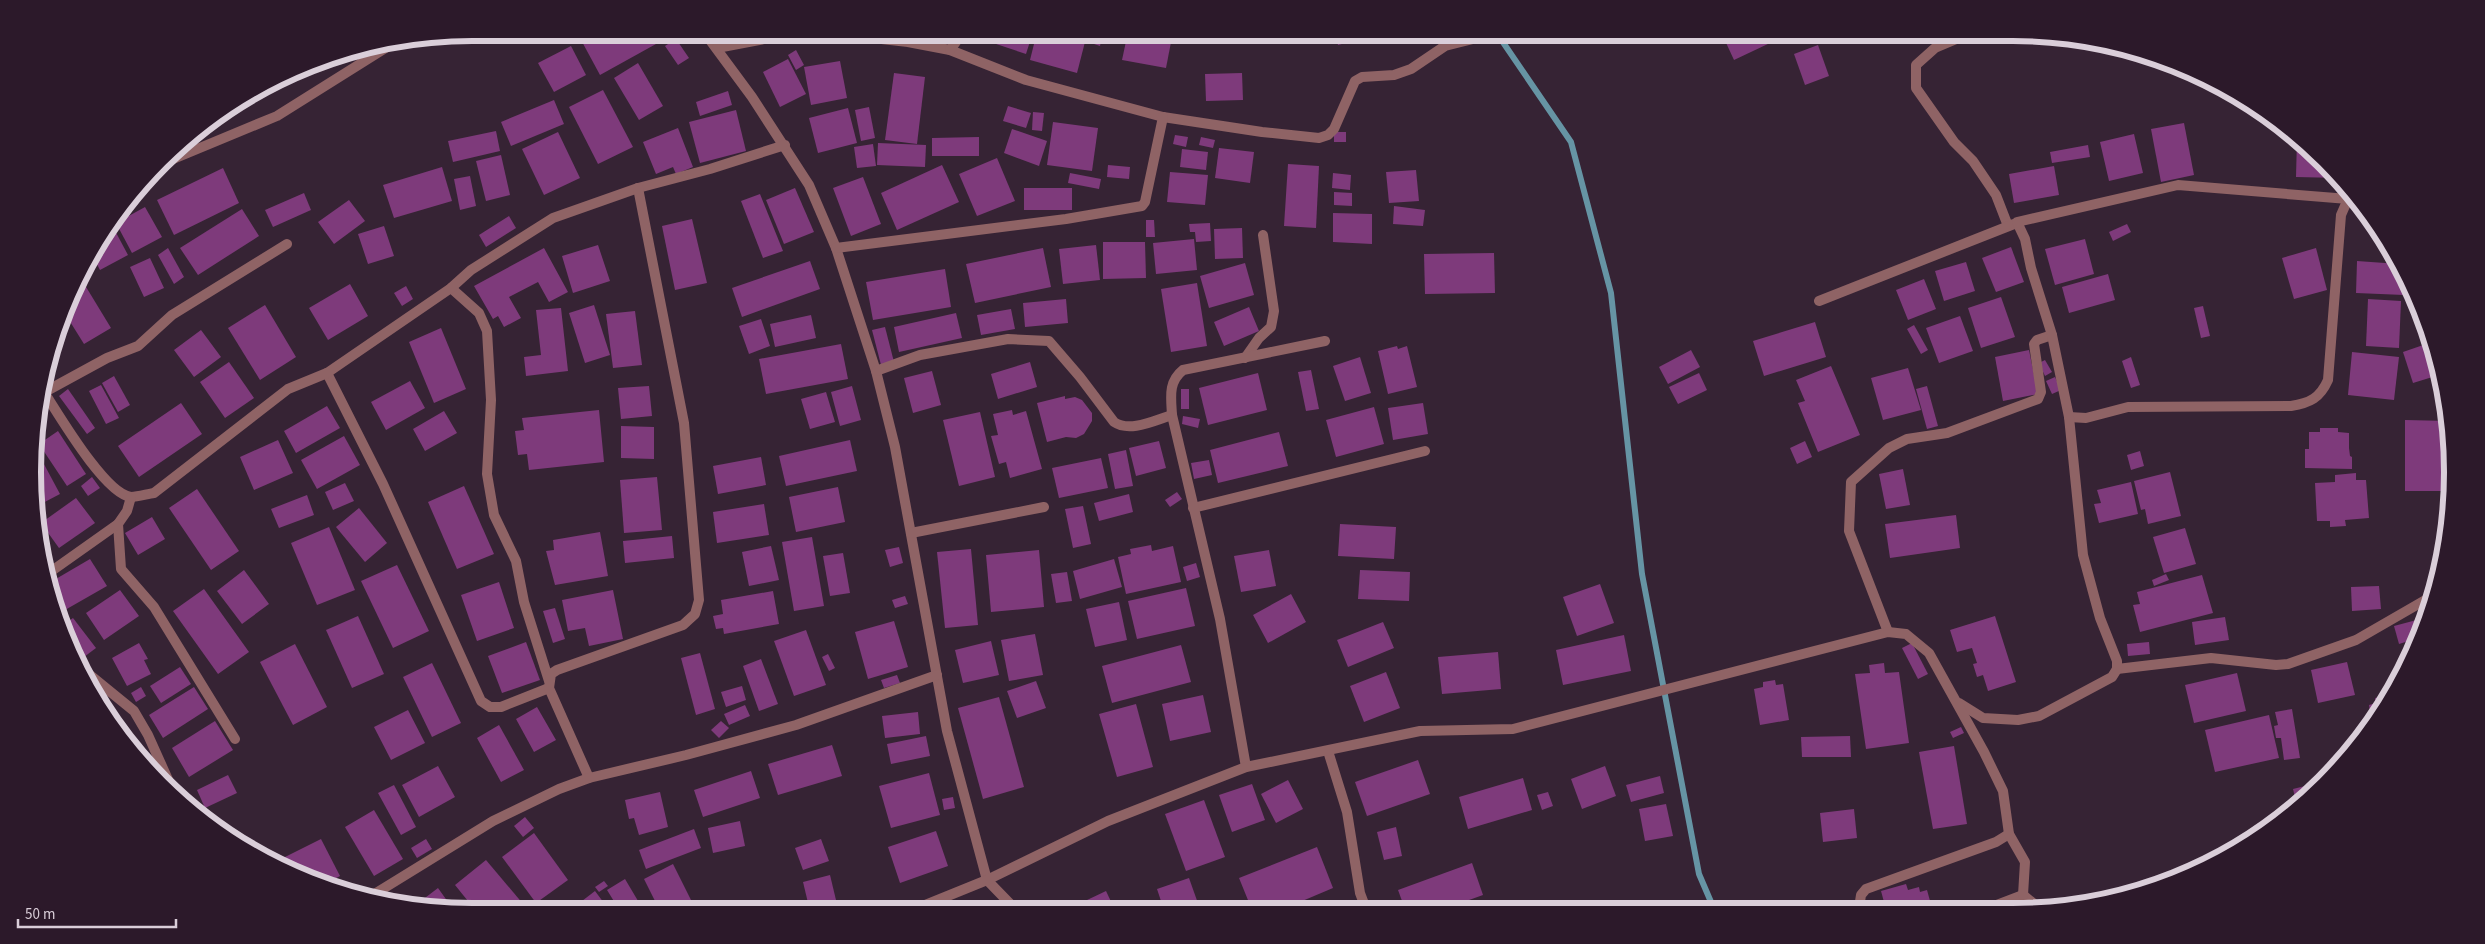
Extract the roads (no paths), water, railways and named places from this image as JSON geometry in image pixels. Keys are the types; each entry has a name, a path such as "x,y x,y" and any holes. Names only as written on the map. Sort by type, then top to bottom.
{"street":[{"path":"711,41 784,145 809,185 836,248 876,371 894,447 947,731 987,880 1009,903"},
{"path":"716,48 753,41"},
{"path":"899,41 950,50 1026,80 1163,117 1262,132 1319,138 1328,135 1334,129 1355,81 1362,77 1394,75 1411,69 1446,46 1462,41"},
{"path":"950,50 956,41"},
{"path":"1952,41 1935,48 1916,65 1916,88 1954,142 1973,162 2013,224 2025,239 2030,268 2052,335 2069,417 2083,555 2100,618 2117,661 2117,669 2112,677 2039,716 2025,719 1982,718 1958,703"},
{"path":"178,157 277,116 379,52"},
{"path":"836,248 1066,219 1142,206 1145,202 1163,117"},
{"path":"48,401 84,453 115,491 131,497 154,493 288,389 327,373 452,288 471,270 553,218 638,188 710,169 784,145"},
{"path":"1818,301 2013,224 2178,185 2346,199"},
{"path":"549,684 551,674 557,670 683,625 691,619 698,608 684,423 638,188"},
{"path":"2069,417 2086,418 2128,407 2291,406 2308,403 2322,393 2328,380 2341,216 2349,203"},
{"path":"1245,358 1259,338 1271,327 1274,311 1263,235"},
{"path":"50,389 107,358 138,346 172,315 287,244"},
{"path":"452,288 479,314 487,331 491,400 488,482 494,515 516,561 524,602 549,684 589,778"},
{"path":"1888,632 1849,531 1851,482 1889,448 1895,445 1907,440 1947,433 2031,404 2038,399 2041,392 2034,344 2037,340 2052,335"},
{"path":"876,371 920,355 1008,339 1049,341 1080,377 1114,422 1122,427 1130,427 1172,415"},
{"path":"1246,768 1220,619 1172,415 1171,388 1174,377 1183,370 1325,341"},
{"path":"327,373 384,484 481,701 490,707 501,707 549,684"},
{"path":"1193,508 1425,451"},
{"path":"53,570 118,524 127,511 131,497"},
{"path":"911,533 1044,507"},
{"path":"118,524 121,569 154,607 235,739"},
{"path":"2117,669 2211,658 2276,665 2288,664 2356,640 2424,601"},
{"path":"930,903 987,880 1108,821 1246,768 1420,732 1513,729 1634,696 1682,687 1888,632 1906,634 1929,653 1958,703 2003,791 2009,834 2025,862 2023,895"},
{"path":"382,893 493,821 559,789 589,778 686,755 796,724 937,675"},
{"path":"95,679 134,711 148,735 167,777"},
{"path":"1328,751 1347,812 1360,893 1364,903"},
{"path":"1859,903 1860,895 1866,889 1996,842 2009,834"},
{"path":"2023,895 2032,902"},
{"path":"2002,903 2023,895"}],"waterway":[{"path":"1502,41 1571,142 1611,293 1642,574 1699,874 1711,903"}]}
